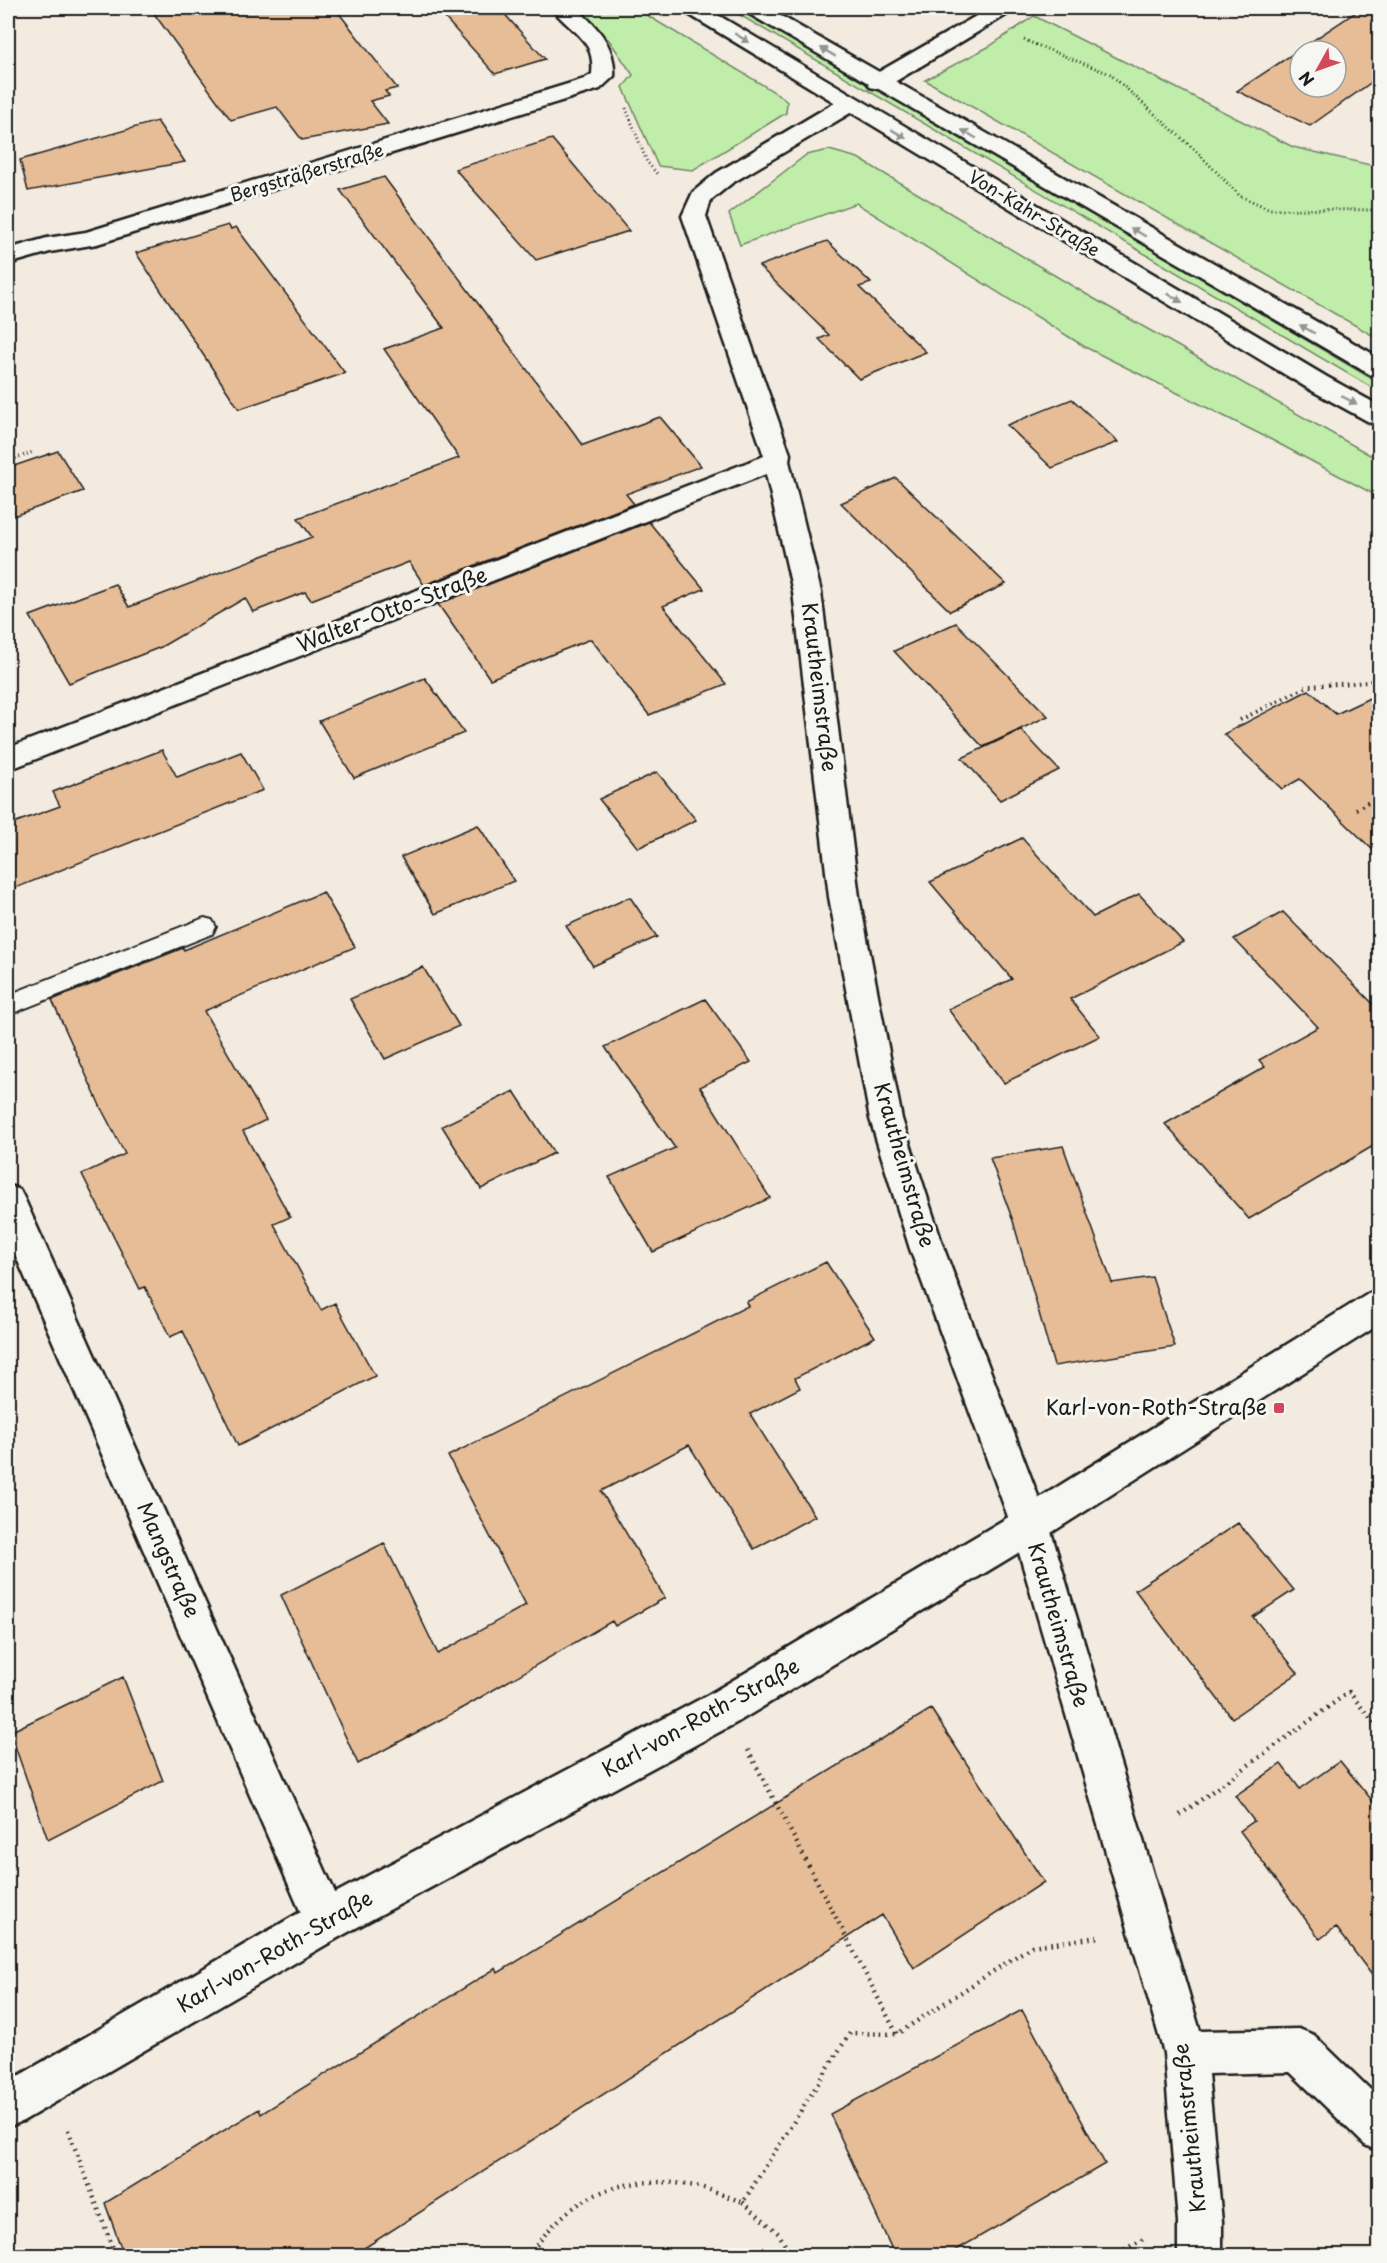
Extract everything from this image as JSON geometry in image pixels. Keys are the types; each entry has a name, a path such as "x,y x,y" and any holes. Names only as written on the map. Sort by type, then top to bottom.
{"street":[{"path":"563,8 601,48 606,63 603,76"},
{"name":"Von-Kahr-Straße","path":"692,8 1318,383 1380,417"},
{"name":"Von-Kahr-Straße","path":"753,8 1380,369"},
{"path":"879,82 1004,8"},
{"name":"Bergsträßerstraße","path":"8,257 47,245 88,239 579,90 603,76"},
{"name":"Krautheimstraße","path":"849,104 724,178 701,197 694,216 777,454 776,460 807,592 844,897 886,1119 927,1249 1030,1525 1185,2053 1200,2222 1200,2256"},
{"name":"Walter-Otto-Straße","path":"8,759 776,460"},
{"name":"Mangstraße","path":"8,1200 326,1921"},
{"name":"Karl-von-Roth-Straße","path":"8,2106 326,1921 722,1709 1030,1525 1380,1305"},
{"path":"1185,2053 1299,2050 1380,2130"}],"lane":[{"path":"8,1005 204,927"}],"path":[{"path":"977,24 1041,46 1110,74 1196,151 1240,196 1270,209 1380,210"},
{"path":"603,76 621,95 647,162 658,176"},
{"path":"8,461 33,452"},
{"path":"1239,720 1308,686 1370,682 1380,677"},
{"path":"1356,809 1380,796"},
{"path":"1180,1815 1349,1692 1380,1730"},
{"path":"722,1709 751,1754 897,2034"},
{"path":"743,2202 849,2033 897,2034 1032,1946 1111,1936"},
{"path":"50,2081 116,2256"},
{"path":"529,2256 534,2245 571,2205 610,2187 649,2182 695,2186 743,2202 779,2234 792,2256"},
{"path":"1113,2256 1149,2236"}],"green space":[{"path":"576,8 635,8 781,96 787,102 786,113 693,170 658,166 623,87 633,75 609,40"},
{"path":"728,8 743,8 1379,383 1379,392"},
{"path":"1034,16 1293,147 1379,167 1379,339 925,80 990,46"},
{"path":"829,150 858,158 1091,297 1379,460 1379,497 1268,438 1085,347 856,203 740,245 729,214 806,155"}],"building":[{"path":"150,8 335,8 397,88 385,91 389,96 370,101 388,124 302,140 277,107 231,120"},
{"path":"436,8 499,8 545,59 495,74"},
{"path":"1362,8 1380,8 1380,76 1348,99 1348,39 1315,39"},
{"path":"1288,57 1288,99 1348,99 1310,126 1237,91"},
{"path":"157,121 185,162 28,191 20,160"},
{"path":"552,139 629,231 536,260 455,169"},
{"path":"384,177 583,445 660,417 701,466 626,494 634,504 424,585 409,562 311,600 305,592 253,612 245,598 161,647 69,683 30,616 115,584 129,607 312,537 298,518 459,458 384,349 444,328 340,190"},
{"path":"228,225 231,229 236,227 345,373 239,409 136,253"},
{"path":"827,241 871,283 859,287 926,352 859,379 819,339 829,335 759,266"},
{"path":"1072,399 1118,442 1052,468 1007,425"},
{"path":"58,451 83,491 8,518 8,468"},
{"path":"896,478 1006,584 950,611 841,503"},
{"path":"649,522 704,589 663,606 726,684 649,715 591,639 490,679 438,604"},
{"path":"956,623 1048,716 983,747 894,651"},
{"path":"425,678 464,733 354,778 319,721"},
{"path":"1309,690 1336,714 1380,693 1380,857 1300,779 1282,789 1224,734"},
{"path":"1021,730 1059,770 1000,800 962,758"},
{"path":"162,750 177,777 241,752 263,790 8,891 8,825 60,806 53,792"},
{"path":"657,772 696,820 638,848 599,799"},
{"path":"478,825 514,881 435,914 401,857"},
{"path":"1022,838 1093,917 1139,894 1183,942 1070,999 1100,1036 1004,1083 948,1009 1012,979 930,882"},
{"path":"323,892 355,947 204,1011 266,1120 243,1131 290,1217 274,1224 321,1310 335,1303 375,1376 238,1446 183,1331 170,1337 145,1287 140,1289 82,1174 125,1154 101,1108 52,1000 183,948 184,950"},
{"path":"630,897 657,937 593,966 566,926"},
{"path":"1283,912 1380,1011 1380,1142 1249,1219 1165,1124 1265,1067 1259,1060 1318,1027 1234,939"},
{"path":"423,967 459,1026 385,1059 350,999"},
{"path":"705,999 751,1062 700,1087 770,1198 653,1252 609,1177 675,1148 605,1047"},
{"path":"514,1091 554,1153 481,1189 442,1126"},
{"path":"1063,1146 1112,1283 1152,1277 1175,1347 1054,1366 1013,1221 990,1158"},
{"path":"826,1262 875,1337 795,1378 800,1388 750,1414 815,1516 754,1549 689,1445 601,1491 665,1598 615,1626 612,1621 464,1707 358,1764 281,1595 384,1543 438,1654 526,1605 448,1456 748,1306 746,1302"},
{"path":"1238,1523 1294,1590 1253,1617 1298,1673 1232,1718 1135,1590"},
{"path":"123,1677 163,1781 48,1840 10,1732"},
{"path":"931,1709 1044,1882 914,1968 882,1915 352,2256 124,2256 105,2203 259,2109 261,2114 496,1968 498,1973"},
{"path":"1340,1761 1380,1810 1380,1986 1336,1927 1320,1939 1240,1831 1254,1821 1235,1796 1281,1764 1300,1789"},
{"path":"1022,2010 1105,2164 946,2256 895,2256 830,2114"}],"place":[{"name":"Karl-von-Roth-Straße","path":"1279,1408"}]}
